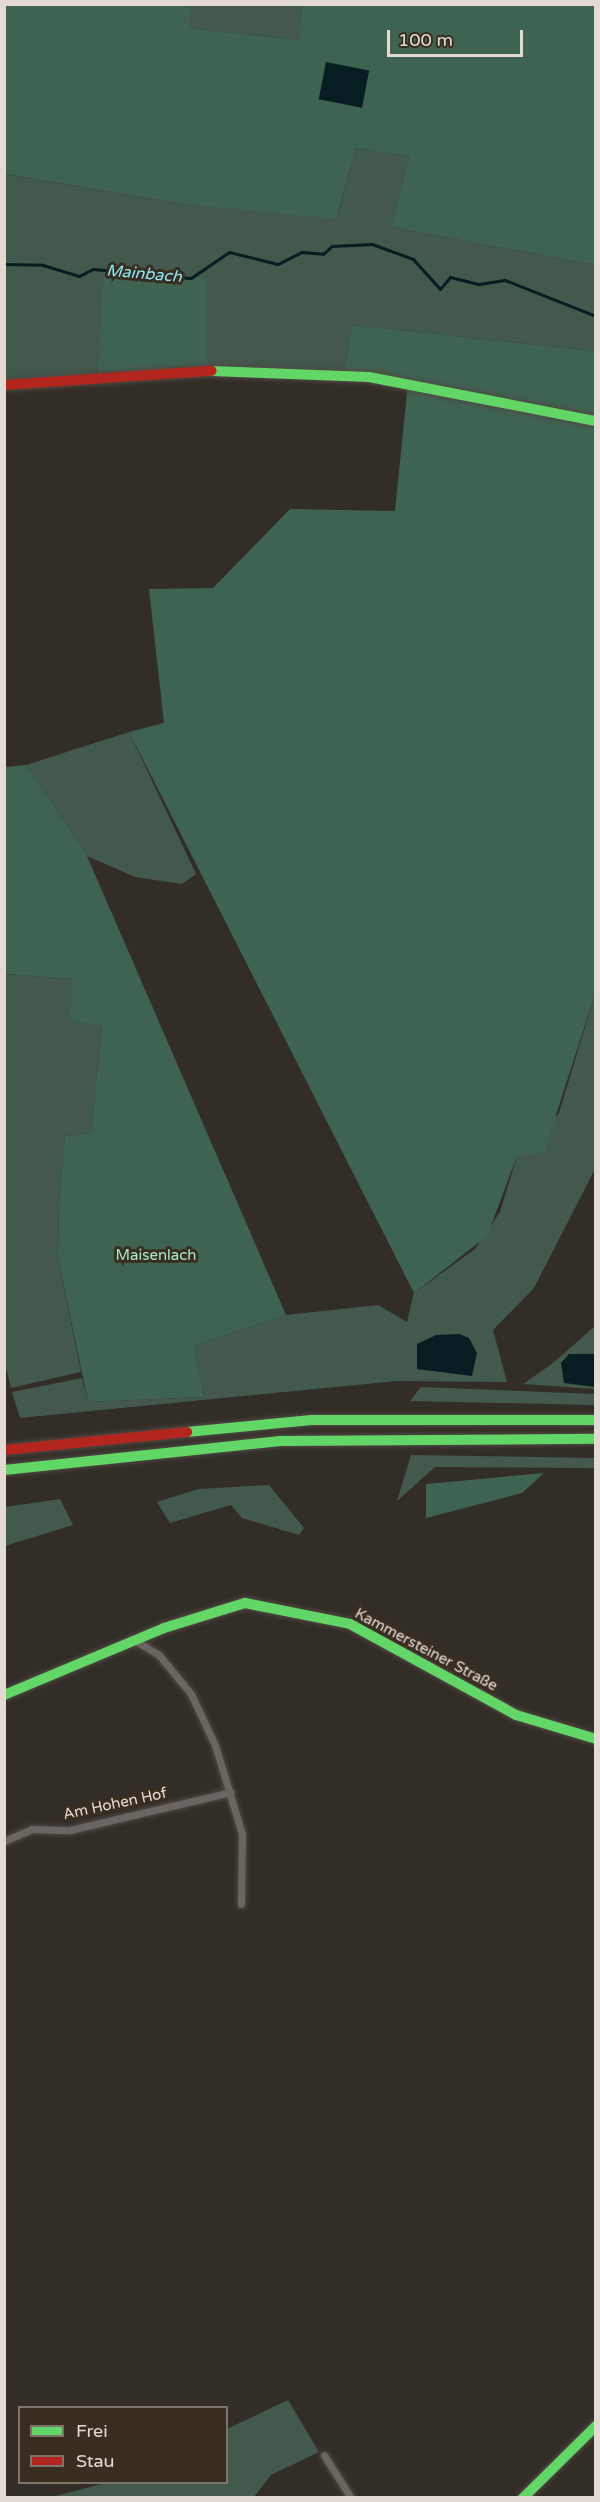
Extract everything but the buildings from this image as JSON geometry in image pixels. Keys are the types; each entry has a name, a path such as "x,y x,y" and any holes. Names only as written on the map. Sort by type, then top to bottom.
{"main road":[{"path":"4,386 202,371 303,371 369,377 596,421"},
{"path":"4,1450 311,1420 596,1420"},
{"path":"4,1470 280,1441 596,1439"},
{"name":"Kammersteiner Straße","path":"4,1695 227,1605 332,1618 516,1715 596,1739"},
{"path":"523,2498 596,2426"}],"street":[{"path":"136,1641 159,1655 191,1694 231,1792 245,1863 241,1904"},
{"name":"Am Hohen Hof","path":"4,1841 32,1829 70,1830 231,1792"},
{"path":"324,2455 351,2498"}],"green space":[{"path":"4,5 191,5 189,28 300,40 302,5 595,5 595,265 391,227 409,157 356,148 336,219 184,204 5,174"},
{"path":"191,5 302,5 301,40 188,28"},
{"path":"356,148 409,157 391,227 595,265 595,351 352,325 344,372 207,371 105,270 97,378 5,385 4,174 184,204 338,213"},
{"path":"104,270 207,278 207,371 97,378"},
{"path":"352,325 595,351 595,994 544,1152 517,1156 487,1236 414,1293 129,732 164,723 149,589 213,588 290,509 395,511 408,383 344,372"},
{"path":"129,732 196,874 182,884 135,877 87,856 26,765"},
{"name":"Maisenlach","path":"26,765 87,856 286,1315 194,1346 204,1397 88,1402 58,1258 59,1201 65,1136 91,1133 102,1026 70,1020 73,979 5,974 5,767"},
{"path":"4,974 74,979 102,1026 91,1133 65,1136 59,1201 58,1258 81,1372 11,1388 4,1360"},
{"path":"595,994 595,1169 534,1288 493,1330 507,1382 397,1381 20,1418 12,1392 82,1378 88,1402 204,1397 194,1346 286,1315 378,1305 407,1322 414,1293 475,1249 500,1212 517,1156 559,1113"},
{"path":"595,1326 595,1389 523,1384 553,1363"},
{"path":"421,1387 595,1394 595,1405 410,1401"},
{"path":"411,1455 595,1458 595,1468 435,1467 397,1501"},
{"path":"544,1473 522,1493 426,1518 426,1484"},
{"path":"269,1485 304,1528 299,1535 242,1518 231,1505 170,1523 157,1502 198,1489"},
{"path":"60,1499 73,1525 5,1546 5,1507"},
{"path":"288,2400 319,2452 271,2475 254,2497 52,2497 101,2484 228,2484 228,2429"}],"water":[{"path":"326,62 369,70 362,108 319,99"},
{"path":"459,1334 469,1338 477,1353 472,1376 417,1369 417,1344 436,1335"},
{"path":"569,1354 595,1354 595,1387 564,1383 561,1363"}],"waterway":[{"name":"Mainbach","path":"4,264 43,265 79,276 93,269 191,278 229,252 278,264 302,252 323,254 332,246 372,244 413,259 440,289 450,277 479,284 505,280 596,316"}],"traffic: fast":[{"path":"212,371 369,377 596,421"},
{"path":"187,1432 311,1420 596,1420"},
{"path":"4,1470 280,1441 596,1439"},
{"path":"4,1695 164,1628 245,1603 350,1624 516,1715 596,1739"},
{"path":"523,2498 596,2426"}],"traffic: jam":[{"path":"4,385 212,371"},
{"path":"4,1450 187,1432"}]}
